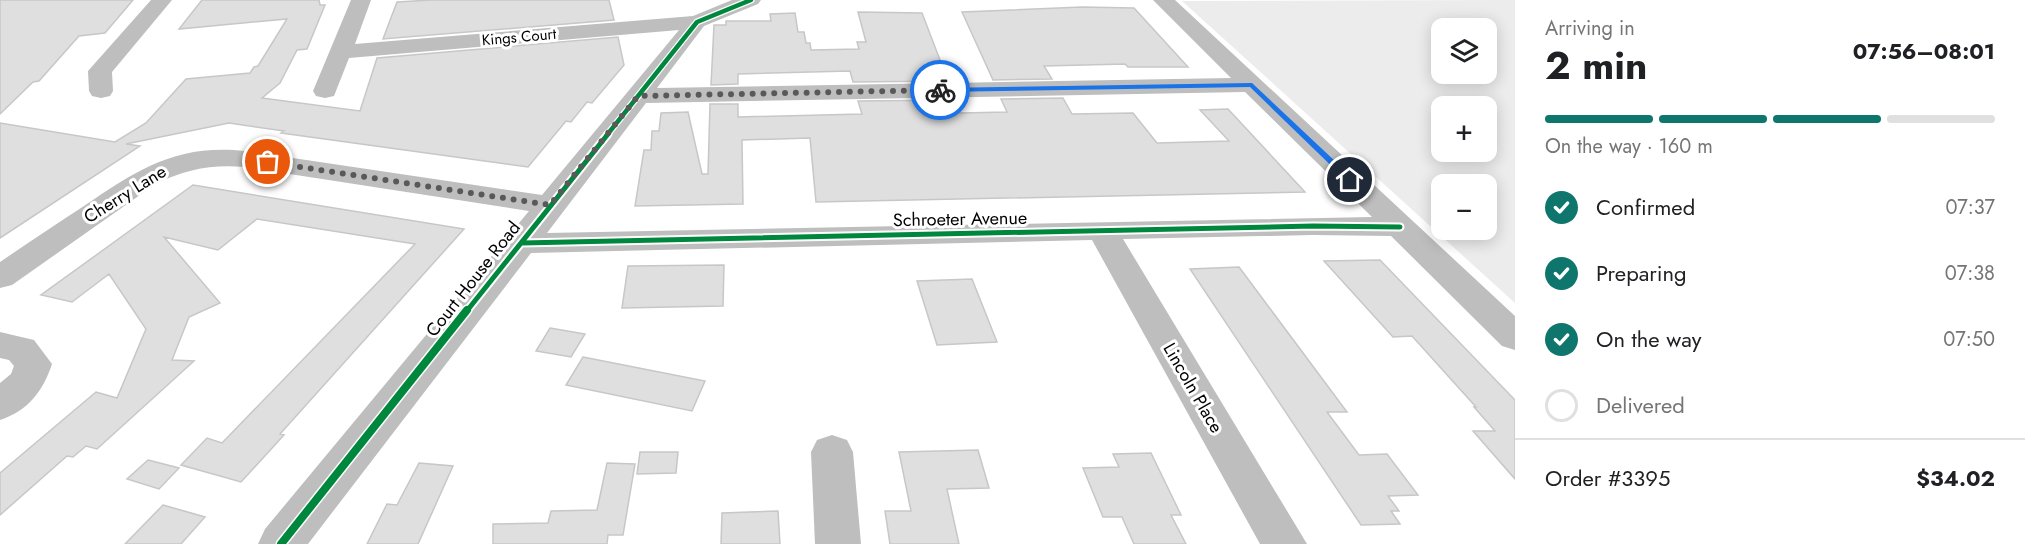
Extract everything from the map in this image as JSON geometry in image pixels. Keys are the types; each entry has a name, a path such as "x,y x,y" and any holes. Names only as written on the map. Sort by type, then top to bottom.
{"street":[{"path":"101,91 100,71 162,0"},
{"path":"325,91 361,0"},
{"name":"Court House Road","path":"281,544 697,22 751,0"},
{"path":"1163,0 1515,337"},
{"name":"Kings Court","path":"340,52 697,22"},
{"path":"638,96 1252,85"},
{"name":"Cherry Lane","path":"0,277 147,177 170,165 201,157 219,156 245,159 550,205"},
{"name":"Schroeter Avenue","path":"522,243 1400,227"},
{"name":"Lincoln Place","path":"1103,231 1284,544"},
{"path":"0,345 21,350 33,364 27,382 0,405"},
{"path":"832,452 838,544"}],"shaded area":[{"path":"1515,0 1515,303 1446,240 1497,240 1497,174 1431,174 1431,227 1182,1"}],"building":[{"path":"0,0 133,0 105,33 79,36 39,81 33,82 0,114"},
{"path":"202,0 319,0 320,5 325,5 307,49 297,50 280,83 262,98 360,111 377,58 618,37 624,65 592,103 587,102 571,122 566,121 528,167 281,133 284,131 229,123 126,144 140,146 0,238 0,123 115,142 146,123 186,79 250,73 254,67 258,66 287,19 179,29"},
{"path":"609,0 614,20 383,39 397,2"},
{"path":"1082,7 1134,8 1188,67 1128,67 1125,64 1044,66 1052,79 993,80 962,12"},
{"path":"858,12 922,13 948,81 853,82 850,71 738,74 738,84 711,85 714,25 726,25 726,21 771,21 770,14 795,13 798,32 804,32 806,43 810,43 811,50 859,49 857,42 866,42"},
{"path":"1063,98 1072,114 1133,113 1157,143 1229,141 1200,110 1228,109 1305,192 816,202 810,138 742,140 743,204 635,206 644,150 651,150 652,131 659,131 661,113 688,112 702,174 708,174 710,104 738,104 738,117 862,114 858,101 955,100 960,113 1007,112 1001,99"},
{"path":"193,185 464,229 280,434 284,435 241,482 181,465 207,438 222,443 415,244 257,219 218,250 164,237 220,303 189,317 172,360 194,361 97,449 86,446 73,457 67,456 0,515 0,473 96,392 117,398 146,329 109,274 72,302 41,295"},
{"path":"1380,260 1515,400 1515,479 1473,431 1495,431 1474,407 1476,407 1412,336 1393,337 1324,261"},
{"path":"724,265 723,306 622,308 628,266"},
{"path":"1239,267 1347,412 1327,412 1359,455 1387,454 1418,495 1388,496 1399,511 1391,511 1400,524 1361,525 1190,269"},
{"path":"972,279 997,342 937,345 917,281"},
{"path":"550,328 585,334 571,357 536,351"},
{"path":"583,357 705,381 692,411 566,385"},
{"path":"978,450 989,488 947,489 959,544 890,544 885,511 911,511 899,452"},
{"path":"640,452 678,452 676,473 637,474"},
{"path":"1151,453 1181,515 1171,515 1186,544 1134,544 1122,517 1103,517 1083,468 1119,467 1113,454"},
{"path":"148,460 179,468 159,489 127,479"},
{"path":"419,463 453,466 418,544 367,544 387,504 397,505"},
{"path":"607,463 635,464 623,535 608,535 607,544 493,544 493,524 548,523 551,511 597,510"},
{"path":"163,505 205,517 181,544 125,544"},
{"path":"778,511 780,544 721,544 722,513"}],"cycle path":[{"path":"281,544 697,22 751,0"},
{"path":"522,243 1313,226 1400,227"}],"way so far":[{"path":"268,162 550,205 638,96 940,90"}],"route":[{"path":"940,90 1252,85 1350,180"}]}
